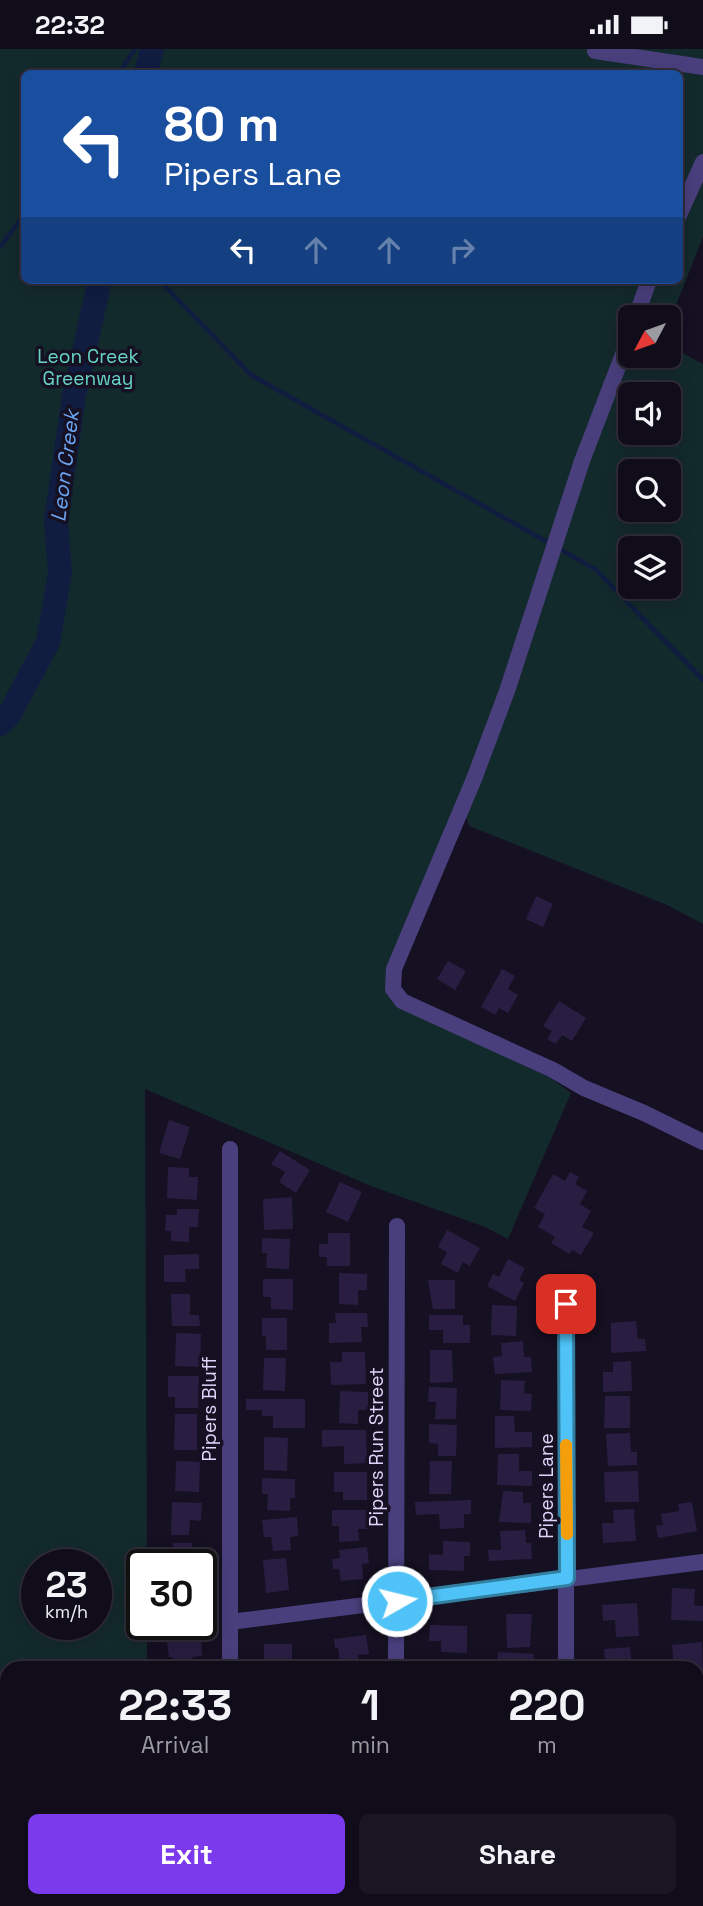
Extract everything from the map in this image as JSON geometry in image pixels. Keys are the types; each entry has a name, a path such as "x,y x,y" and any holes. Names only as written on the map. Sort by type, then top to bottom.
{"street":[{"path":"595,51 703,67"},
{"path":"683,206 703,162"},
{"path":"640,305 648,284"},
{"path":"618,367 582,461 508,691 464,804 394,969 393,989 401,1001 553,1070 584,1089 644,1113 703,1142"},
{"name":"Pipers Bluff","path":"230,1149 230,1661"},
{"name":"Pipers Run Street","path":"396,1661 397,1226"},
{"name":"Pipers Lane","path":"566,1304 566,1661"},
{"path":"230,1622 703,1562"}],"green space":[{"name":"Leon Creek Greenway","path":"0,49 703,49 703,237 676,305 618,305 618,368 681,368 681,352 703,364 703,924 667,905 469,826 461,796 388,975 385,991 397,1006 551,1078 571,1093 508,1239 485,1227 371,1186 145,1089 147,1549 126,1549 126,1640 147,1640 147,1661 0,1661"}],"building":[{"path":"536,896 553,904 543,927 526,919"},
{"path":"448,961 466,971 455,990 437,979"},
{"path":"502,969 515,976 508,989 518,995 508,1013 499,1008 495,1015 481,1007"},
{"path":"559,1001 586,1018 572,1041 562,1035 556,1044 547,1039 552,1031 543,1026"},
{"path":"169,1120 190,1127 180,1159 159,1153"},
{"path":"280,1151 310,1170 296,1193 279,1182 285,1172 271,1164"},
{"path":"168,1167 189,1168 189,1177 198,1177 197,1200 167,1198"},
{"path":"570,1172 579,1177 575,1184 587,1191 580,1204 591,1211 582,1227 594,1233 581,1255 572,1250 570,1254 551,1243 555,1237 538,1227 545,1214 534,1208 553,1174 565,1181"},
{"path":"340,1182 362,1192 348,1222 326,1212"},
{"path":"292,1197 293,1229 264,1230 263,1199"},
{"path":"177,1209 199,1209 198,1227 189,1227 189,1242 171,1241 171,1231 165,1231 166,1215 177,1215"},
{"path":"447,1230 480,1248 470,1266 463,1262 458,1273 441,1264 447,1252 438,1247"},
{"path":"328,1233 350,1233 350,1266 327,1266 327,1257 319,1257 319,1244 328,1244"},
{"path":"262,1238 290,1239 289,1269 266,1268 267,1253 262,1253"},
{"path":"199,1254 199,1269 185,1269 186,1282 164,1282 164,1255"},
{"path":"508,1259 525,1268 519,1280 524,1283 515,1301 487,1286 493,1274 499,1277"},
{"path":"339,1273 367,1274 367,1290 358,1290 358,1305 339,1304"},
{"path":"263,1279 293,1279 293,1310 271,1309 271,1297 263,1297"},
{"path":"428,1280 455,1280 455,1309 433,1309"},
{"path":"171,1294 190,1294 190,1315 199,1315 200,1326 172,1326"},
{"path":"492,1305 517,1306 516,1336 491,1335"},
{"path":"335,1313 367,1313 368,1327 361,1327 362,1342 329,1343 329,1323 336,1323"},
{"path":"429,1315 463,1315 463,1325 470,1325 470,1343 443,1343 443,1330 429,1330"},
{"path":"262,1318 287,1318 287,1350 266,1350 266,1336 262,1336"},
{"path":"636,1321 638,1339 645,1339 646,1351 611,1353 611,1323"},
{"path":"176,1333 201,1334 200,1367 175,1366"},
{"path":"523,1341 524,1357 531,1357 532,1372 495,1374 493,1357 502,1356 501,1343"},
{"path":"430,1350 452,1350 453,1382 430,1383"},
{"path":"342,1352 365,1352 366,1384 331,1385 330,1362 342,1362"},
{"path":"264,1358 286,1358 285,1391 263,1390"},
{"path":"631,1361 632,1391 603,1392 603,1372 613,1372 613,1362"},
{"path":"168,1376 199,1376 198,1408 175,1408 175,1397 168,1397"},
{"path":"501,1380 525,1381 524,1393 532,1394 531,1411 500,1410"},
{"path":"429,1387 457,1388 456,1419 435,1419 436,1402 428,1402"},
{"path":"340,1391 368,1392 368,1410 358,1410 358,1424 339,1423"},
{"path":"605,1396 630,1396 630,1428 604,1428"},
{"path":"246,1399 305,1399 305,1428 273,1428 273,1416 262,1416 262,1410 246,1410"},
{"path":"175,1414 197,1414 197,1450 174,1450"},
{"path":"495,1416 514,1416 515,1432 532,1432 532,1447 495,1448"},
{"path":"429,1424 457,1425 456,1456 438,1456 438,1444 429,1443"},
{"path":"322,1430 366,1430 367,1463 344,1464 344,1446 322,1447"},
{"path":"630,1433 631,1452 637,1452 637,1465 608,1466 606,1434"},
{"path":"264,1437 288,1438 287,1471 264,1470"},
{"path":"498,1454 519,1454 519,1471 532,1471 532,1486 497,1485"},
{"path":"176,1461 200,1462 199,1492 175,1491"},
{"path":"430,1461 452,1461 451,1494 429,1494"},
{"path":"638,1471 639,1502 605,1502 604,1472"},
{"path":"334,1472 367,1472 367,1500 343,1500 343,1492 334,1492"},
{"path":"262,1478 295,1479 295,1498 290,1498 290,1511 267,1510 268,1494 262,1494"},
{"path":"503,1491 523,1492 523,1503 531,1503 531,1523 499,1522"},
{"path":"471,1500 471,1514 464,1514 464,1528 440,1529 439,1514 416,1515 415,1502"},
{"path":"172,1502 202,1503 201,1521 190,1520 189,1535 171,1535"},
{"path":"692,1502 697,1531 658,1538 656,1526 663,1525 661,1514 679,1511 678,1504"},
{"path":"634,1509 636,1541 603,1543 602,1523 614,1523 613,1510"},
{"path":"332,1510 368,1510 368,1529 358,1529 359,1541 339,1542 339,1526 332,1526"},
{"path":"297,1517 298,1536 290,1537 291,1550 273,1551 271,1537 264,1537 262,1520"},
{"path":"525,1530 526,1543 531,1543 532,1559 489,1561 488,1550 501,1550 500,1531"},
{"path":"443,1541 470,1542 470,1556 464,1556 464,1571 429,1570 429,1554 443,1555"},
{"path":"173,1543 192,1543 192,1549 173,1549"},
{"path":"367,1547 369,1563 362,1564 363,1579 341,1581 339,1569 333,1569 332,1559 340,1558 339,1550"},
{"path":"286,1558 289,1590 266,1593 263,1560"},
{"path":"672,1588 695,1589 694,1605 703,1606 703,1621 671,1620"},
{"path":"637,1603 639,1636 616,1637 615,1620 603,1621 602,1605"},
{"path":"506,1614 532,1614 530,1647 507,1648"},
{"path":"430,1625 467,1626 467,1653 441,1652 441,1641 429,1641"},
{"path":"366,1635 369,1654 358,1655 358,1661 340,1661 334,1639"},
{"path":"201,1640 202,1656 192,1657 192,1661 173,1661 173,1657 169,1657 167,1642"},
{"path":"702,1642 703,1661 673,1661 672,1645"},
{"path":"264,1644 292,1644 292,1661 264,1661"},
{"path":"630,1647 631,1661 605,1661 604,1649"},
{"path":"498,1652 534,1654 534,1661 497,1661"}],"waterway":[{"path":"121,70 135,49"},
{"name":"Leon Creek","path":"147,70 152,49"},
{"path":"0,247 21,219"},
{"name":"Leon Creek","path":"0,724 9,715 48,642 60,573 56,520 74,396 99,284"},
{"path":"163,284 251,375 595,569 703,680"}],"slow traffic":[{"path":"566,1445 567,1534"}],"route":[{"path":"397,1601 567,1578 566,1304"}]}
